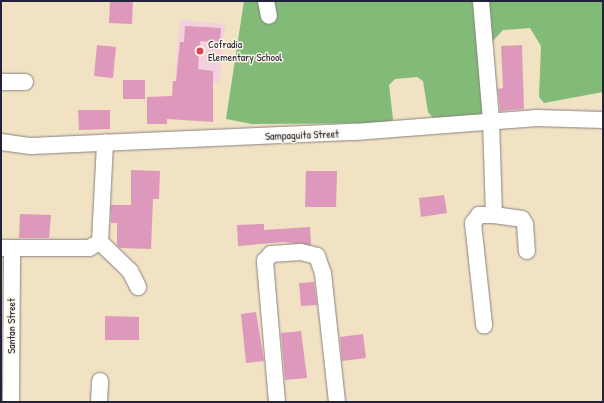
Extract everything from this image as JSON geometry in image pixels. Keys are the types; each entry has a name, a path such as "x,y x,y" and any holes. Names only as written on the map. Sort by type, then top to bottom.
{"street":[{"path":"481,1 491,120 494,215"},
{"path":"1,82 25,82"},
{"name":"Sampaguita Street","path":"1,142 31,146 355,132 491,120 603,120"},
{"path":"105,142 100,242 130,271 138,287"},
{"path":"484,325 473,223 479,215 494,215 522,219 525,224 527,251"},
{"path":"6,249 89,248 100,242"},
{"name":"Santan Street","path":"6,249 11,402"},
{"path":"277,402 265,261 271,254 301,252 317,256 324,273 337,402"},
{"path":"99,402 100,381"}],"shaded area":[{"name":"Cofradia Elementary School","path":"180,20 225,24 219,83 175,77"}],"green space":[{"path":"244,1 603,1 603,92 544,103 539,97 541,46 530,28 503,30 491,43 489,108 481,117 433,118 428,112 423,81 417,77 395,79 389,85 393,119 390,123 252,124 226,119"}],"building":[{"path":"110,1 133,1 132,24 109,23"},
{"path":"185,26 221,28 220,42 200,41 198,69 213,71 213,122 167,119 167,124 147,124 147,97 172,96 173,81 176,81 180,42 184,42"},
{"path":"97,45 116,47 113,78 94,76"},
{"path":"522,45 524,109 500,111 498,89 503,88 501,46"},
{"path":"123,80 145,80 145,99 123,99"},
{"path":"78,110 110,110 110,129 79,130"},
{"path":"131,170 160,171 159,199 153,199 151,249 120,248 117,245 117,223 111,223 111,205 131,205"},
{"path":"306,171 337,171 336,207 305,207"},
{"path":"444,195 447,213 421,217 419,198"},
{"path":"20,214 51,215 49,238 19,238"},
{"path":"264,224 264,230 310,227 311,245 283,242 238,246 237,225"},
{"path":"314,282 317,305 301,306 299,283"},
{"path":"256,312 264,361 246,363 241,314"},
{"path":"105,316 139,317 139,340 105,340"},
{"path":"301,331 307,378 285,380 281,333"},
{"path":"363,334 366,358 342,361 340,337"}],"place":[{"name":"Cofradia Elementary School","path":"200,51"}]}
